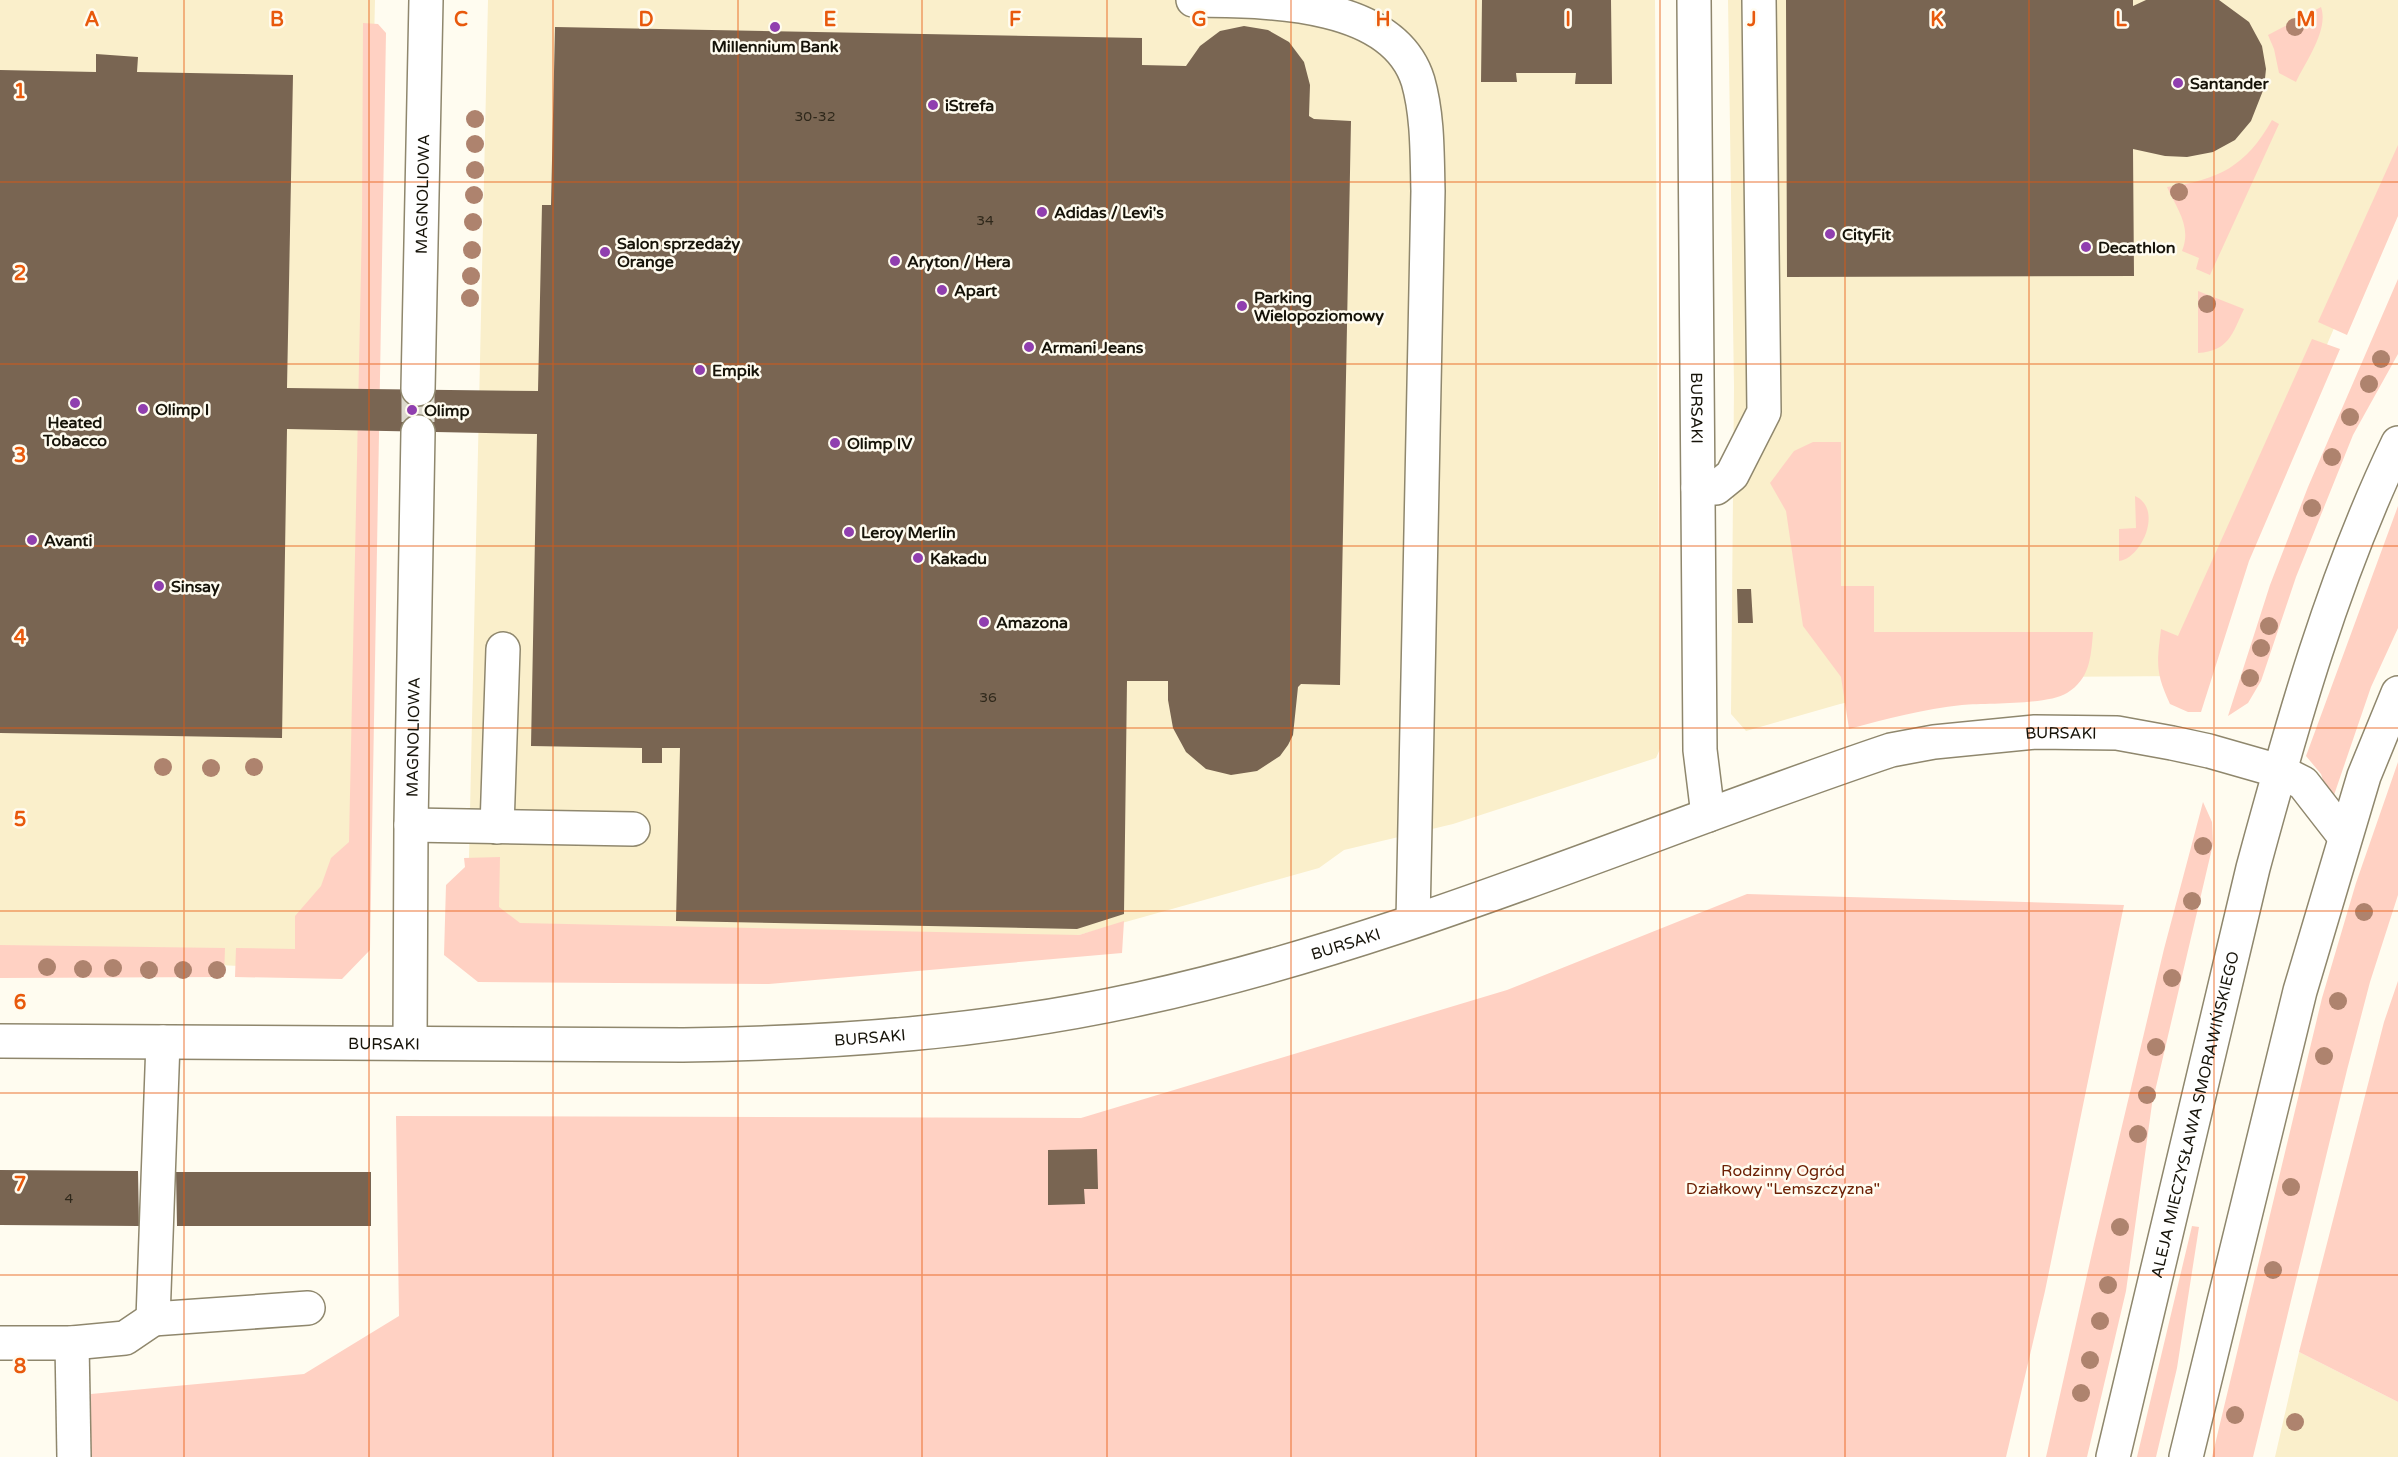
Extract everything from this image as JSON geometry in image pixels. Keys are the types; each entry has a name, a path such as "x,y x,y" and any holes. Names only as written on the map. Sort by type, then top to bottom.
{"street":[{"name":"MAGNOLIOWA","path":"418,389 426,0"},
{"path":"1192,0 1279,3 1321,8 1346,15 1392,37 1406,55 1418,80 1426,139 1428,191 1413,921"},
{"name":"BURSAKI","path":"1694,0 1700,750 1708,815"},
{"path":"1698,488 1716,488 1732,475 1764,412 1759,0"},
{"name":"MAGNOLIOWA","path":"410,1043 411,825 418,432"},
{"name":"ALEJA MIECZYSŁAWA SMORAWIŃSKIEGO","path":"2113,1457 2253,868 2279,771 2335,600 2380,483 2398,443"},
{"path":"497,827 503,649"},
{"path":"2186,1457 2300,991 2364,776 2398,693"},
{"name":"BURSAKI","path":"0,1041 785,1044 969,1030 1150,997 1309,954 1552,874 1708,815 1891,750 1934,742 2035,732 2117,733 2209,751 2279,771"},
{"path":"2279,771 2303,783 2345,837"},
{"path":"411,825 633,829"},
{"path":"153,1319 163,1042"},
{"path":"0,1343 72,1343 125,1338 153,1319 308,1308"},
{"path":"72,1343 74,1457"}],"shaded area":[{"path":"0,0 375,0 353,948 326,970 0,955"},
{"path":"488,0 1655,0 1660,749 1656,758 1453,824 1344,850 1319,868 1079,935 467,947"},
{"path":"1728,0 2398,0 2398,188 2382,217 2184,676 2039,677 1938,683 1840,704 1746,731 1731,714 1734,387"},
{"path":"2299,1352 2398,1402 2398,1457 2275,1457"}],"green space":[{"path":"2321,7 2323,16 2319,35 2296,82 2279,73 2274,49 2268,35"},
{"path":"363,23 378,24 386,33 370,950 342,979 235,977 236,948 295,949 295,916 321,886 331,858 349,842 362,221"},
{"path":"2272,120 2279,124 2210,275 2196,269 2199,258 2182,251 2185,242 2184,226 2167,187 2202,180 2229,168 2252,149"},
{"path":"2398,145 2398,216 2347,335 2318,322"},
{"path":"2398,279 2398,354 2353,435 2296,577 2261,681 2248,703 2228,716 2270,585 2308,487"},
{"path":"2198,291 2244,309 2223,345 2208,352 2198,353"},
{"path":"2312,339 2340,349 2249,561 2201,712 2188,712 2170,704 2162,684 2158,659 2161,629 2178,636"},
{"path":"1813,442 1841,442 1841,586 1874,586 1874,632 2093,632 2088,667 2075,687 2067,693 2046,700 1948,707 1849,729 1841,677 1803,626 1786,511 1770,483 1794,451"},
{"path":"2135,496 2144,502 2148,511 2146,533 2135,552 2119,561 2119,529 2136,528"},
{"path":"2398,506 2398,628 2371,687 2333,798 2328,796 2321,774 2306,756"},
{"path":"2398,762 2398,895 2370,982 2347,1070 2253,1457 2212,1457 2322,998 2356,883"},
{"path":"2203,802 2212,822 2213,844 2152,1104 2126,1291 2087,1457 2046,1457 2164,949"},
{"path":"500,857 499,907 520,923 1079,935 1124,921 1122,953 769,984 478,982 444,955 446,885 465,867 464,858"},
{"name":"Rodzinny Ogród Działkowy \"Lemszczyzna\"","path":"1747,894 2124,905 2045,1291 2006,1457 90,1457 91,1394 304,1374 399,1316 396,1116 1081,1118 1507,990"},
{"path":"0,945 225,948 224,977 0,978"},
{"path":"2398,981 2398,1402 2299,1352 2384,1022"},
{"path":"2192,1226 2199,1227 2177,1368 2156,1457 2137,1457"}],"building":[{"path":"1482,0 1611,0 1612,84 1575,84 1576,73 1516,73 1517,82 1481,82"},
{"path":"1786,0 2133,0 2133,6 2146,0 2219,0 2249,22 2262,46 2266,69 2264,88 2251,121 2235,140 2213,152 2187,157 2165,156 2133,149 2134,276 1787,277"},
{"path":"1244,26 1268,30 1289,42 1304,62 1310,85 1309,116 1314,119 1351,121 1340,685 1301,684 1298,687 1293,735 1280,756 1257,771 1231,775 1206,769 1186,752 1173,728 1168,700 1168,681 1127,681 1124,914 1077,929 676,921 680,748 662,748 662,763 642,763 642,748 531,746 537,434 287,429 282,738 0,733 0,70 96,72 96,54 138,57 137,72 293,75 287,388 538,391 542,205 551,205 555,27 1142,38 1142,65 1186,66 1200,46 1220,31"},
{"path":"1737,589 1751,589 1753,623 1738,623"},
{"path":"1097,1149 1098,1189 1084,1189 1085,1204 1048,1205 1048,1150"},
{"path":"0,1170 138,1171 139,1226 0,1225"},
{"path":"176,1172 371,1172 371,1226 177,1226"}],"tunnel":[{"path":"418,389 418,432"}],"place":[{"name":"Millennium Bank","path":"775,27"},
{"name":"Santander","path":"2178,83"},
{"name":"iStrefa","path":"933,105"},
{"name":"Adidas / Levi's","path":"1042,212"},
{"name":"CityFit","path":"1830,234"},
{"name":"Decathlon","path":"2086,247"},
{"name":"Salon sprzedaży Orange","path":"605,252"},
{"name":"Aryton / Hera","path":"895,261"},
{"name":"Apart","path":"942,290"},
{"name":"Parking Wielopoziomowy","path":"1242,306"},
{"name":"Armani Jeans","path":"1029,347"},
{"name":"Empik","path":"700,370"},
{"name":"Heated Tobacco","path":"75,403"},
{"name":"Olimp I","path":"143,409"},
{"name":"Olimp","path":"412,410"},
{"name":"Olimp IV","path":"835,443"},
{"name":"Leroy Merlin","path":"849,532"},
{"name":"Avanti","path":"32,540"},
{"name":"Kakadu","path":"918,558"},
{"name":"Sinsay","path":"159,586"},
{"name":"Amazona","path":"984,622"}]}
